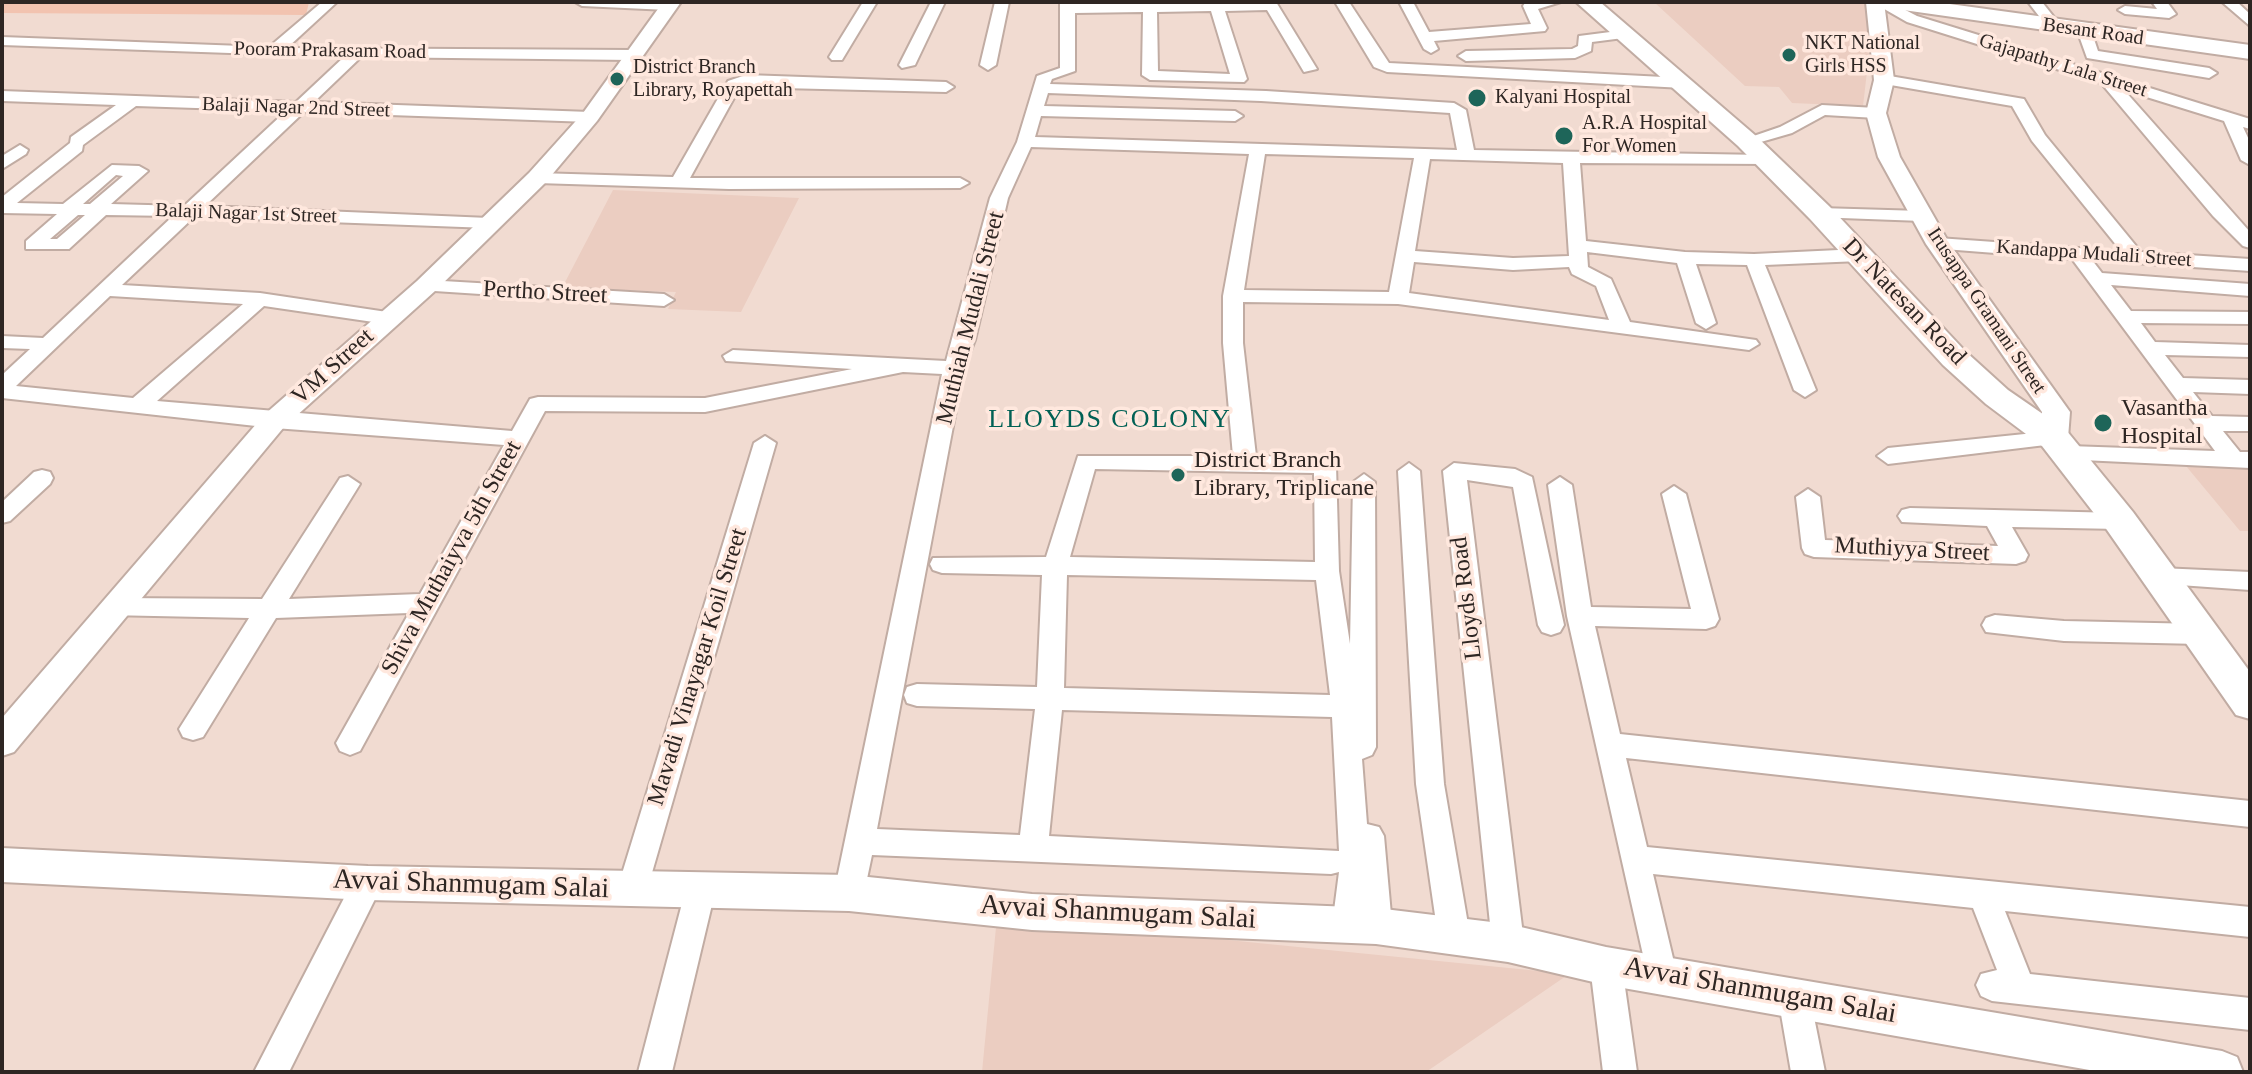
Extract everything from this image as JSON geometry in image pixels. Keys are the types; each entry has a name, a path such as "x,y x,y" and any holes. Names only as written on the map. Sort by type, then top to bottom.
{"main road":[{"name":"Dr Natesan Road","path":"1587,2 1683,83 1820,213 1943,348 1997,397 2061,446 2120,521 2250,703"},
{"name":"Besant Road","path":"1889,2 1937,6 2145,40 2250,52"}],"street":[{"path":"273,52 330,2"},
{"path":"582,2 670,4"},
{"path":"837,57 870,2"},
{"path":"907,65 938,2"},
{"path":"988,65 1002,2"},
{"path":"1342,2 1381,65 1575,53 1586,48 1584,39 1626,34"},
{"path":"1406,2 1438,62"},
{"path":"1424,37 1540,28 1530,6 1554,2"},
{"path":"1025,142 1571,158 1756,151 1822,110 1876,113 1884,80 1877,2"},
{"name":"Gajapathy Lala Street","path":"1877,2 1912,19 2250,124"},
{"path":"2035,2 2054,26"},
{"path":"2121,6 2169,14 2159,2"},
{"path":"2229,2 2250,22"},
{"name":"VM Street","path":"2,742 274,421 426,286 537,178 590,117 670,4"},
{"path":"1309,69 1270,4 1217,8 1200,5 1067,6 1070,52 1067,71 1046,75 1041,88 1266,96 1268,99 1454,108 1458,110 1466,155"},
{"path":"1146,6 1150,75 1239,79 1217,8"},
{"path":"2121,6 2145,40"},
{"path":"2084,30 2092,55 2209,73"},
{"name":"Pooram Prakasam Road","path":"2,41 273,52 632,55"},
{"path":"2,58 27,41"},
{"path":"2,389 357,53"},
{"path":"1438,62 1683,83"},
{"path":"679,182 734,84 746,80 946,87"},
{"path":"1884,80 2018,102 2038,137 2134,255"},
{"path":"2107,80 2219,212 2250,242"},
{"name":"Muthiah Mudali Street","path":"849,893 954,368 965,340 999,198 1025,142 1041,88"},
{"name":"Balaji Nagar 2nd Street","path":"2,96 298,109 590,117"},
{"path":"2,207 132,101"},
{"path":"1034,111 1239,120 1251,148 1233,296 1233,343 1245,463"},
{"name":"Irusappa Gramani Street","path":"1876,113 1889,157 1938,244 2056,412 2061,446"},
{"path":"2230,117 2250,160"},
{"path":"2,164 20,150"},
{"path":"1398,298 1423,153"},
{"path":"1571,158 1579,270 1604,283 1623,329"},
{"path":"104,170 33,245 62,245 104,209"},
{"path":"66,209 112,170 139,171 69,247"},
{"path":"537,178 960,183"},
{"name":"Balaji Nagar 1st Street","path":"2,207 489,223"},
{"path":"2,228 25,208"},
{"path":"1820,213 1922,216"},
{"name":"Kandappa Mudali Street","path":"1938,244 2250,265"},
{"path":"1405,256 1558,264 1578,252 1754,260 1860,255"},
{"path":"2077,253 2128,317 2203,423 2242,460"},
{"path":"1685,258 1706,323"},
{"path":"1754,260 1805,390"},
{"path":"2095,278 2250,290"},
{"name":"Pertho Street","path":"426,286 664,300"},
{"path":"2227,288 2250,316"},
{"path":"104,290 260,299 387,318"},
{"path":"1233,296 1398,298 1749,344"},
{"path":"140,404 260,299"},
{"path":"2128,317 2250,316"},
{"path":"2,342 47,344"},
{"path":"2147,348 2250,351"},
{"path":"733,356 954,368"},
{"name":"Shiva Muthaiyva 5th Street","path":"350,743 538,404 705,405 904,365"},
{"path":"2173,384 2250,387"},
{"path":"2,389 274,421 516,439"},
{"path":"2203,423 2250,424"},
{"name":"Mavadi Vinayagar Koil Street","path":"632,890 765,443"},
{"path":"1888,456 2061,446 2242,460"},
{"path":"1033,848 1048,698 1055,566 1086,461 1325,465 1327,571 1345,706 1362,926"},
{"path":"1409,471 1430,784 1454,936"},
{"name":"Lloyds Road","path":"1508,943 1454,471 1515,477 1524,483 1551,625"},
{"path":"2,515 42,478"},
{"path":"1362,926 1364,482"},
{"path":"193,729 348,484"},
{"path":"1560,485 1580,616 1661,975"},
{"path":"1580,616 1706,619 1674,494"},
{"name":"Muthiyya Street","path":"1808,497 1814,548 2016,555 1995,519"},
{"path":"1910,516 2120,521"},
{"path":"942,564 1327,571"},
{"path":"2160,577 2250,581"},
{"path":"116,608 270,609 427,603"},
{"path":"1995,625 2064,631 2200,634"},
{"path":"917,695 1345,706"},
{"path":"1608,744 2250,814"},
{"path":"858,841 1331,861"},
{"path":"1636,859 2250,922"},
{"name":"Avvai Shanmugam Salai","path":"2,865 368,883 849,893 1032,912 1362,926 1508,943 1606,966 2222,1072"},
{"path":"271,1072 368,883"},
{"path":"655,1072 700,892"},
{"path":"1983,895 2006,987 2250,1014"},
{"path":"1606,966 1620,1072"},
{"path":"1794,997 1808,1072"}],"shaded area":[{"path":"2,2 309,2 306,15 2,13"},
{"name":"NKT National Girls HSS","path":"1654,2 1875,3 1863,106 1792,103 1779,87 1745,86"},
{"path":"613,190 799,198 741,312 668,309 676,292 562,288"},
{"path":"2181,460 2250,464 2250,531 2240,531"},
{"path":"997,917 1569,974 1426,1072 982,1072"}],"place":[{"name":"NKT National Girls HSS","path":"1789,55"},
{"name":"District Branch Library, Royapettah","path":"617,79"},
{"name":"Kalyani Hospital","path":"1477,98"},
{"name":"A.R.A Hospital For Women","path":"1564,136"},
{"name":"Vasantha Hospital","path":"2103,423"},
{"name":"District Branch Library, Triplicane","path":"1178,475"}],"district":[{"name":"LLOYDS COLONY","path":"1110,420"}]}
